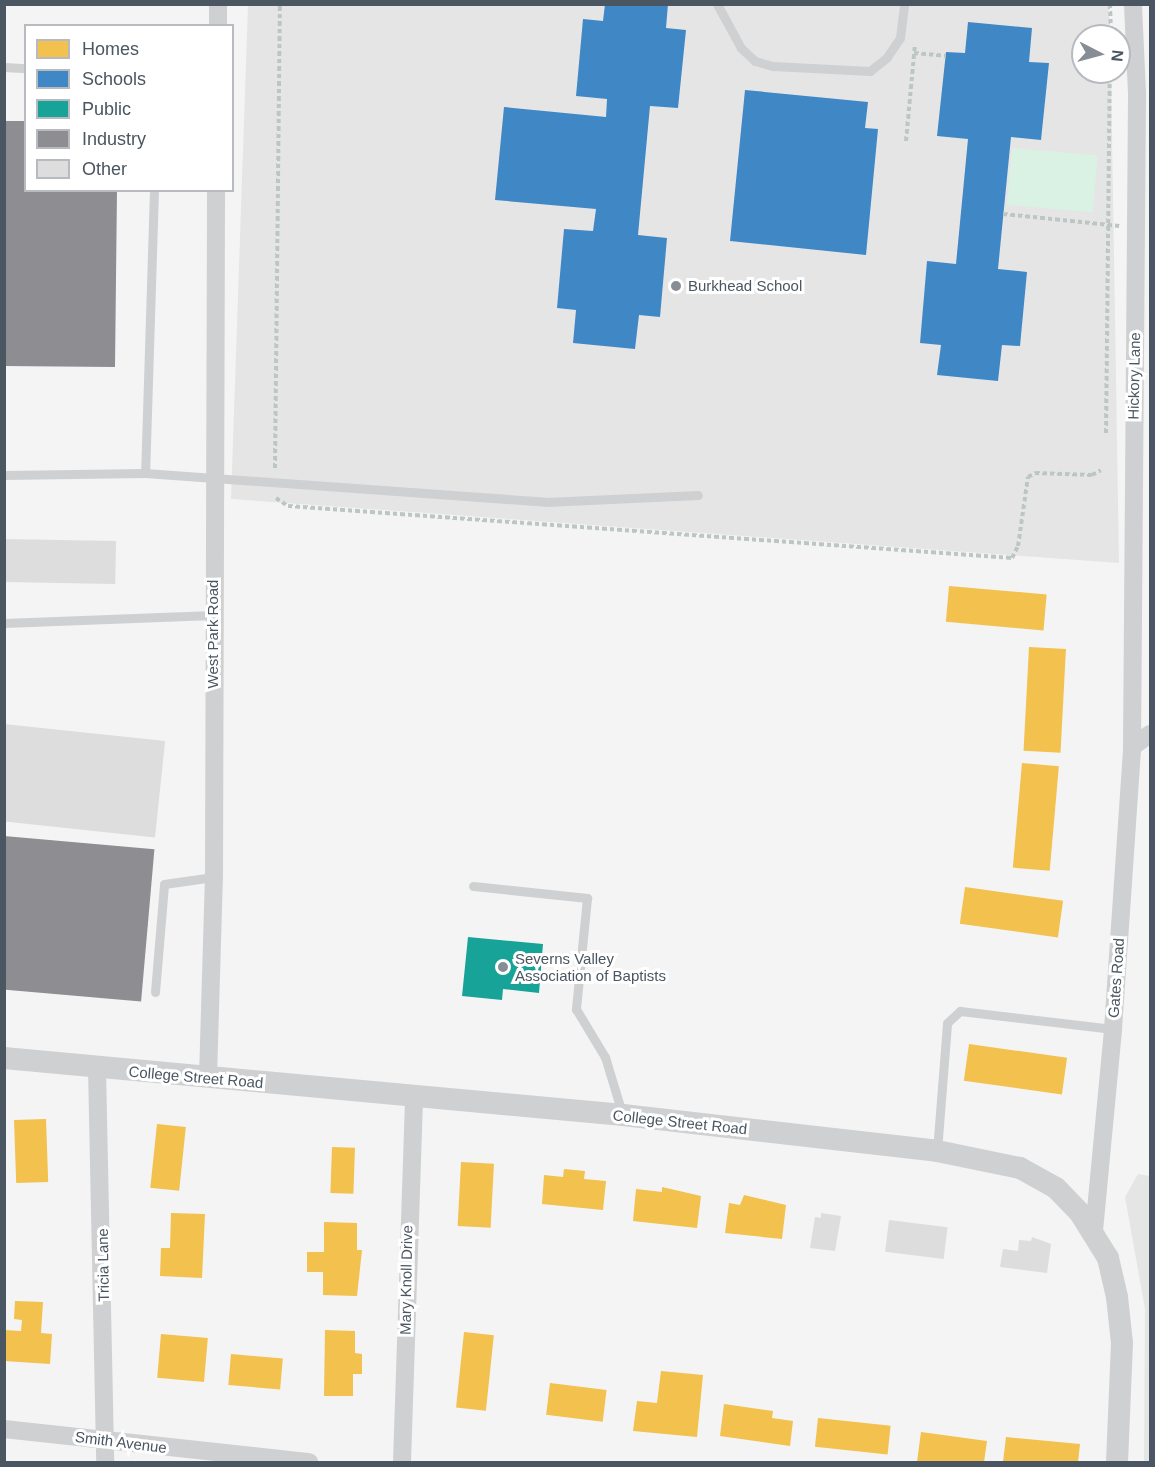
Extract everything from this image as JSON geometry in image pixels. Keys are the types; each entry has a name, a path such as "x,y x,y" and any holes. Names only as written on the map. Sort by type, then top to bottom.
{"street":[{"path":"218,4 218,24"},
{"name":"Hickory Lane","path":"1132,747 1137,93 1133,4"},
{"name":"West Park Road","path":"208,1077 214,878 213,479 216,192"},
{"path":"1132,747 1150,734"},
{"name":"Gates Road","path":"1094,1231 1113,1029 1132,747"},
{"name":"College Street Road","path":"4,1058 623,1115 938,1151 1020,1168 1056,1188 1094,1231 1110,1267 1122,1343 1117,1462"},
{"name":"Tricia Lane","path":"97,1068 105,1462"},
{"name":"Mary Knoll Drive","path":"402,1462 406,1229 414,1097"},
{"name":"Smith Avenue","path":"4,1430 309,1462"}],"lane":[{"path":"717,4 741,48 755,61 773,66 870,71 887,57 900,38 904,4"},
{"path":"4,67 24,68"},
{"path":"145,473 154,192"},
{"path":"4,475 145,473 546,502 698,495"},
{"path":"4,623 213,615"},
{"path":"155,992 164,884 214,878"},
{"path":"473,886 587,898 576,1009 605,1057 623,1115"},
{"path":"938,1151 947,1023 960,1011 1113,1029"}],"path":[{"path":"275,468 280,4"},
{"path":"1110,4 1111,24"},
{"path":"906,141 916,34"},
{"path":"914,53 946,56"},
{"path":"1106,433 1110,84"},
{"path":"1003,214 1126,226"},
{"path":"275,495 288,506 1012,558 1018,546 1028,477 1035,473 1092,475 1101,470"}],"shaded area":[{"name":"Burkhead School","path":"248,5 1109,5 1110,24 1071,24 1071,84 1111,84 1119,563 231,499"},
{"path":"1138,1174 1150,1176 1150,1462 1144,1462 1145,1309 1125,1197"}],"green space":[{"path":"1012,148 1098,155 1093,212 1007,205"}],"building: Homes":[{"path":"949,586 1047,595 1043,630 946,622"},
{"path":"1029,647 1066,649 1061,753 1024,751"},
{"path":"1022,763 1059,766 1050,871 1013,868"},
{"path":"965,887 1063,901 1058,937 960,924"},
{"path":"969,1044 1067,1058 1062,1094 964,1081"},
{"path":"46,1119 48,1182 16,1183 14,1120"},
{"path":"157,1124 186,1127 179,1191 150,1188"},
{"path":"332,1147 355,1148 353,1194 330,1193"},
{"path":"461,1162 494,1164 491,1228 458,1226"},
{"path":"564,1169 585,1171 584,1179 606,1181 603,1210 542,1204 544,1175 563,1177"},
{"path":"662,1187 701,1196 697,1228 633,1221 636,1189 662,1192"},
{"path":"744,1195 786,1205 782,1239 725,1233 729,1203 740,1205"},
{"path":"171,1213 205,1214 202,1278 160,1276 161,1248 170,1248"},
{"path":"324,1222 357,1223 357,1250 362,1250 357,1296 323,1295 323,1272 307,1272 307,1252 324,1252"},
{"path":"15,1301 43,1302 41,1333 52,1334 50,1364 4,1361 4,1330 21,1331 22,1320 14,1319"},
{"path":"325,1330 355,1331 355,1353 362,1354 362,1374 353,1374 353,1396 324,1396"},
{"path":"464,1332 494,1335 486,1411 456,1408"},
{"path":"161,1334 208,1338 204,1382 157,1378"},
{"path":"231,1354 283,1359 280,1389 228,1385"},
{"path":"661,1371 703,1375 697,1437 633,1431 637,1401 657,1403"},
{"path":"550,1383 607,1390 603,1422 546,1415"},
{"path":"724,1404 773,1411 772,1418 793,1421 790,1446 720,1436"},
{"path":"818,1418 891,1426 888,1454 815,1447"},
{"path":"921,1432 987,1441 984,1462 917,1462"},
{"path":"1006,1437 1080,1444 1078,1462 1003,1462"}],"building: Schools":[{"path":"605,4 668,4 666,28 686,30 678,108 650,106 638,235 667,238 660,317 639,315 635,349 573,343 576,310 557,308 564,229 593,231 596,209 495,200 504,107 606,117 607,99 576,96 583,19 603,21"},
{"path":"968,22 1032,28 1029,62 1049,63 1041,140 1011,137 998,269 1027,272 1020,346 1002,345 998,381 937,375 941,345 920,343 927,261 956,264 968,139 937,136 946,52 965,53"},
{"path":"745,90 868,102 865,128 878,129 866,255 730,241"}],"building: Public":[{"name":"Severns Valley Association of Baptists","path":"468,937 543,944 539,993 503,989 502,1000 462,996"}],"building: Industry":[{"path":"4,121 24,121 24,192 117,192 115,367 4,366"},
{"path":"4,836 154,849 141,1002 4,990"}],"building: Other":[{"path":"4,539 116,541 115,584 4,582"},
{"path":"4,724 165,741 155,837 4,822"},
{"path":"821,1213 841,1216 835,1251 810,1248 815,1217 821,1218"},
{"path":"889,1220 948,1227 944,1259 885,1252"},
{"path":"1032,1237 1051,1244 1047,1273 1000,1267 1003,1249 1018,1251 1019,1240 1031,1241"}],"place":[{"name":"Burkhead School","path":"676,286"},
{"name":"Severns Valley Association of Baptists","path":"503,967"}]}
